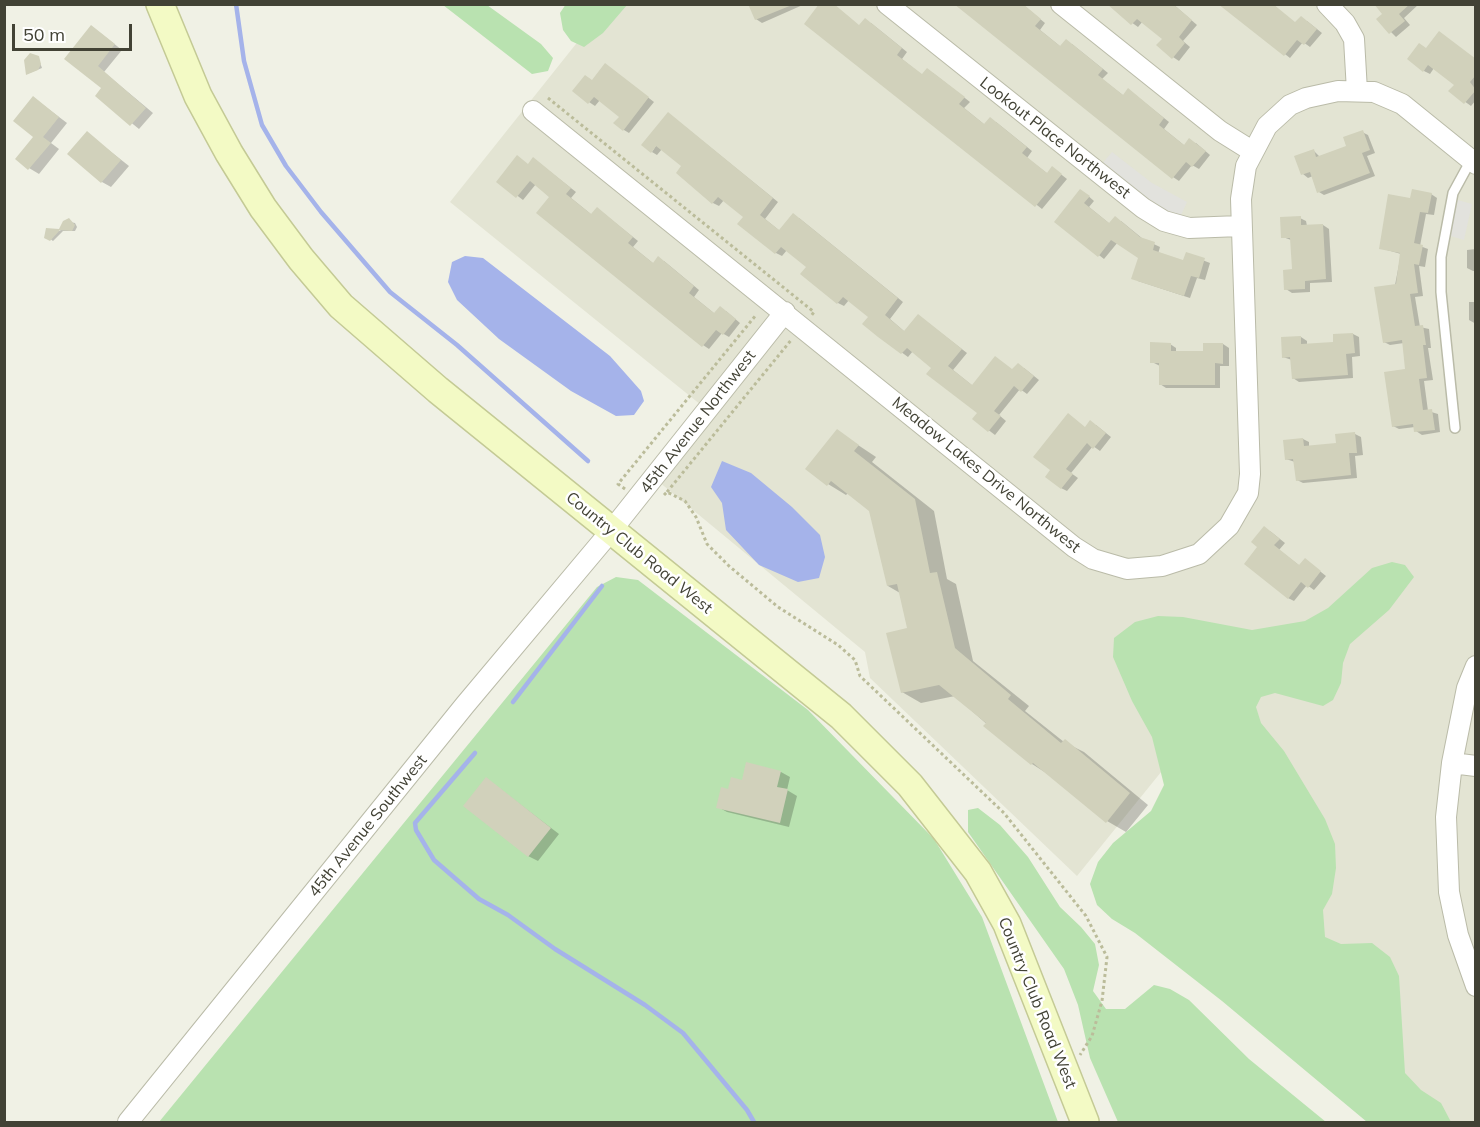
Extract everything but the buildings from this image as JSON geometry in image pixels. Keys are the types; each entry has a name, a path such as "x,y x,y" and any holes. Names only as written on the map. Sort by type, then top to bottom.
{"main road":[{"name":"Country Club Road West","path":"160,4 198,96 229,153 263,208 341,306 380,341 611,531 841,717 910,785 978,872 1007,924 1086,1122"}],"street":[{"name":"Lookout Place Northwest","path":"887,4 1164,221 1189,228 1240,226"},
{"path":"1061,4 1221,131 1252,151"},
{"path":"1326,4 1346,22 1354,39 1357,91"},
{"name":"Meadow Lakes Drive Northwest","path":"541,105 785,312 1074,547 1107,565 1144,569 1162,566 1199,554 1229,526 1248,493 1250,474 1240,226 1244,179 1252,151 1267,126 1290,105 1323,93 1357,91 1388,96 1402,104 1473,162"},
{"name":"45th Avenue Northwest","path":"611,531 785,312"},
{"name":"45th Avenue Southwest","path":"128,1122 465,705 611,531"},
{"path":"1476,666 1467,688 1452,763 1446,818 1449,892 1458,935 1476,986"},
{"path":"1452,763 1476,766"}],"lane":[{"path":"1455,428 1441,292 1441,257 1453,193 1473,162"}],"path":[{"path":"541,105 814,312"},
{"path":"756,315 618,484 650,506 667,492 789,342"},
{"path":"667,492 685,501 696,517 707,544 729,566 778,607 838,645 855,660 860,676 1004,813 1086,916 1103,945 1107,957 1107,974 1092,1036 1067,1073"}],"shaded area":[{"path":"607,5 1475,5 1475,1122 1382,1122 1212,709 1077,876 870,678 865,652 653,477 706,409 450,202"},
{"path":"1112,152 1152,183 1187,202 1176,226 1096,171"},
{"path":"1451,198 1472,204 1464,240 1444,234"}],"green space":[{"path":"566,4 627,5 603,33 584,47 571,41 563,30 560,13"},
{"path":"443,5 487,5 541,44 553,58 548,71 532,74"},
{"path":"1392,562 1405,565 1414,577 1389,610 1350,644 1343,663 1341,683 1333,700 1323,706 1275,693 1261,697 1256,707 1261,723 1284,751 1325,819 1335,844 1336,868 1332,894 1323,910 1325,937 1341,944 1372,943 1390,957 1399,976 1405,1073 1421,1090 1441,1103 1451,1122 1367,1122 1222,1001 1135,933 1112,919 1097,905 1090,884 1098,862 1113,843 1151,811 1164,785 1152,737 1132,701 1113,657 1114,638 1135,622 1158,616 1183,617 1252,630 1305,621 1328,608 1372,568"},
{"path":"616,577 638,580 808,710 934,839 982,917 1058,1122 159,1122 597,587"},
{"path":"978,808 1000,825 1028,857 1060,907 1095,944 1099,965 1093,991 1106,1009 1125,1009 1154,985 1170,989 1189,1000 1249,1059 1326,1122 1118,1122 1090,1058 1078,1005 1064,969 968,832 968,810"}],"water":[{"path":"465,256 483,258 610,356 641,391 644,401 634,415 616,416 571,391 499,339 457,300 448,282 452,262"},
{"path":"722,461 751,473 792,507 820,535 825,557 819,578 798,582 759,565 726,530 722,503 711,487"}],"waterway":[{"path":"236,4 244,61 262,125 286,166 321,212 390,292 457,345 588,461"},
{"path":"513,702 602,586"},
{"path":"475,753 415,823 416,830 434,860 479,899 508,915 555,949 645,1005 683,1033 747,1110 754,1122"}]}
